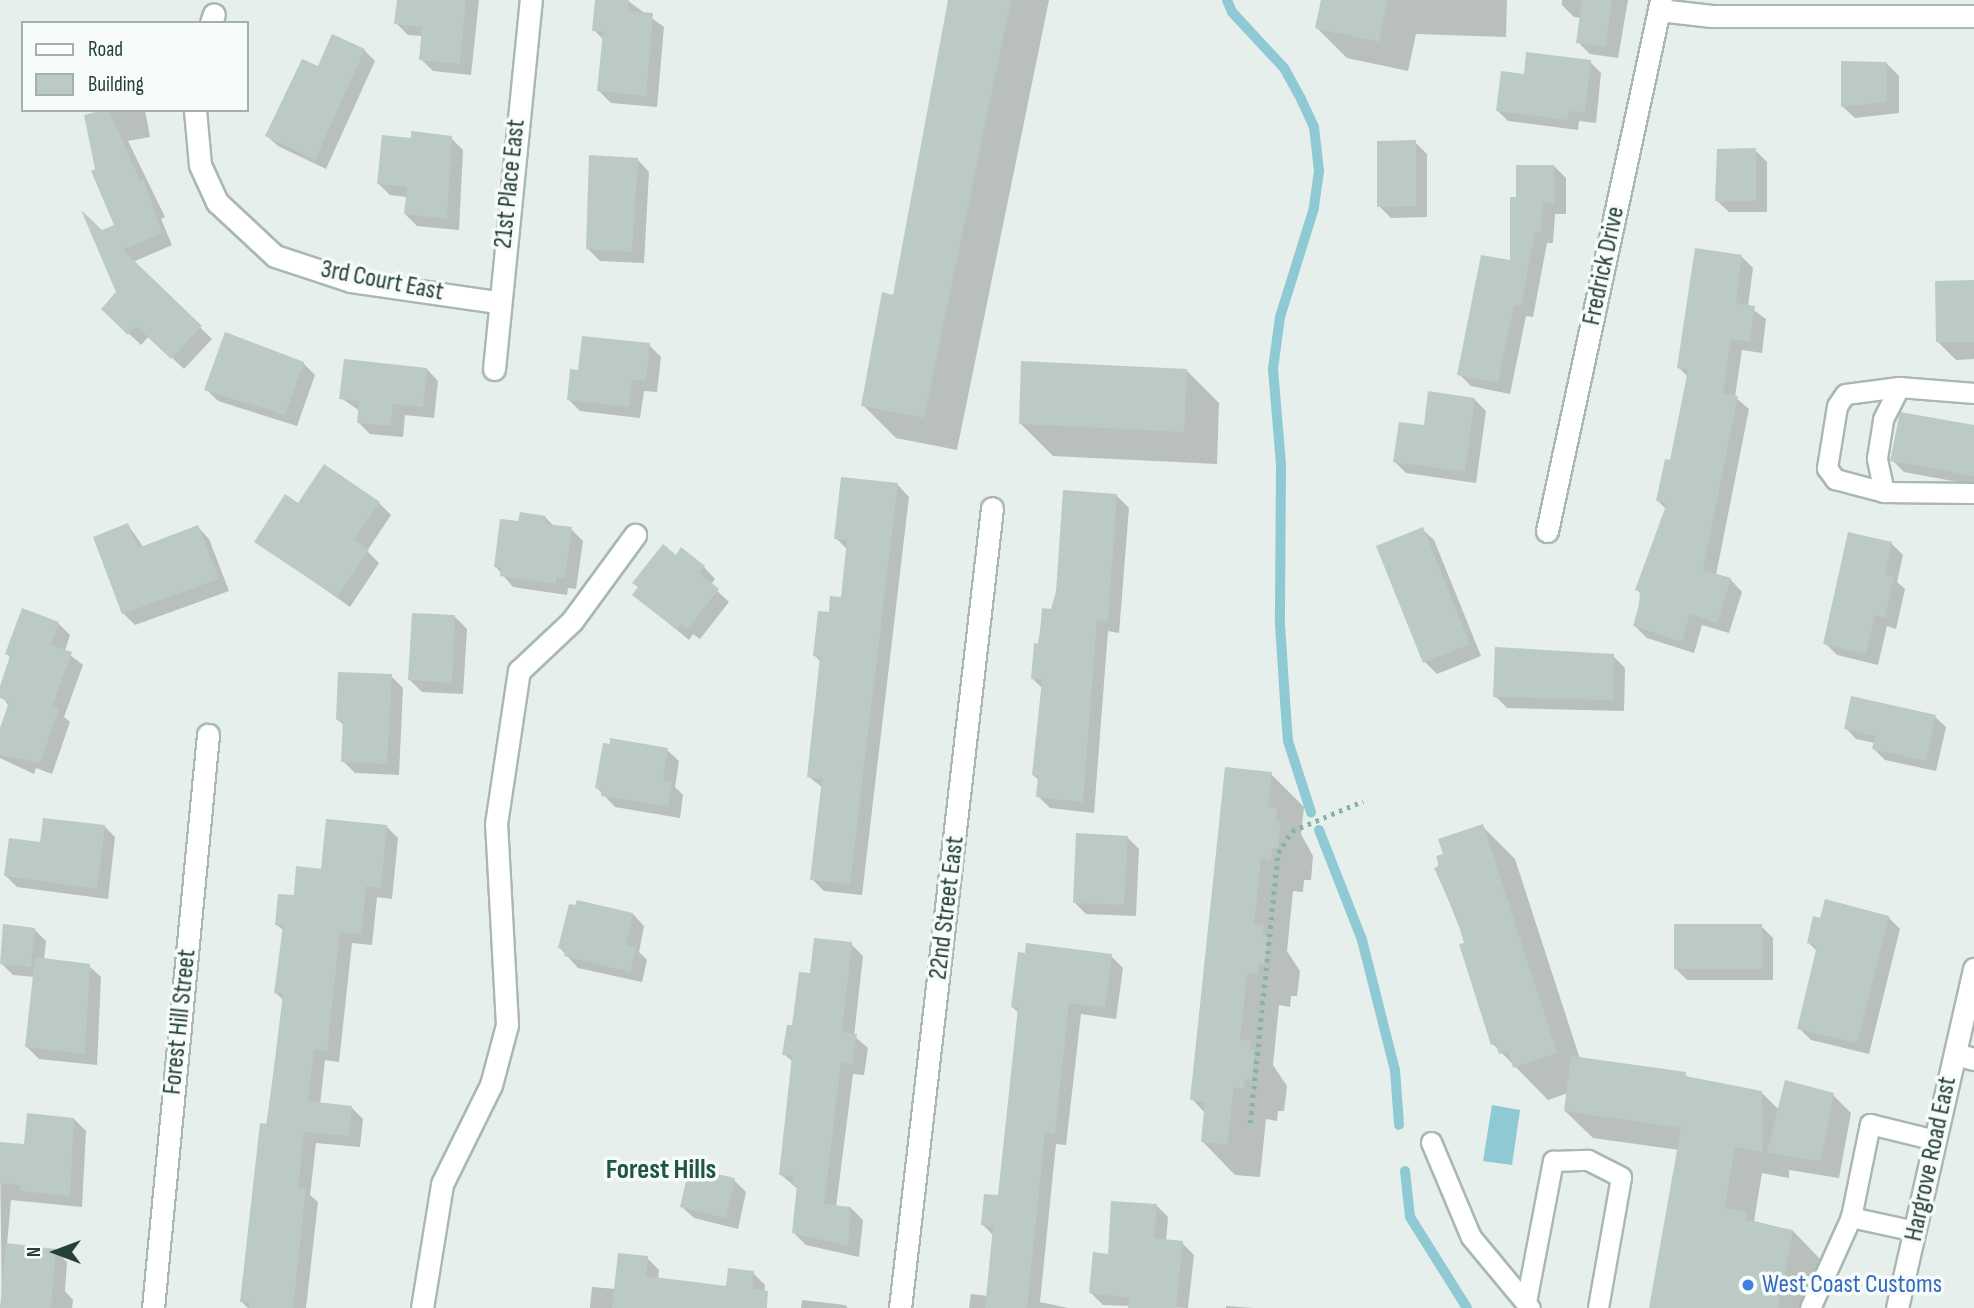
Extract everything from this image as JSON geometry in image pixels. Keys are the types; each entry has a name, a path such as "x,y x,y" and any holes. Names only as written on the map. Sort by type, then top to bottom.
{"street":[{"name":"21st Place East","path":"494,369 497,302 530,0"},
{"path":"1660,5 1712,16 1974,16"},
{"name":"Fredrick Drive","path":"1547,531 1660,5"},
{"name":"3rd Court East","path":"195,112 200,165 217,202 275,256 351,281 497,302"},
{"name":"22nd Street East","path":"900,1308 992,508"},
{"path":"422,1308 442,1184 491,1085 507,1025 496,824 519,671 572,621 635,535"},
{"name":"Forest Hill Street","path":"153,1308 208,735"},
{"name":"Hargrove Road East","path":"1897,1308 1935,1140 1964,1056 1974,968"}],"lane":[{"path":"1974,393 1899,387 1845,394 1837,406 1828,468 1835,479 1884,492 1974,493"},
{"path":"1884,492 1877,458 1883,419 1899,387"},
{"path":"1810,1308 1851,1217 1870,1124 1935,1140"},
{"path":"1431,1142 1471,1237 1528,1305"},
{"path":"1528,1305 1553,1161 1588,1160 1621,1177 1598,1308"},
{"path":"1851,1217 1915,1231"}],"path":[{"path":"1250,1123 1278,853 1292,831 1363,802"}],"water":[{"path":"1492,1105 1520,1110 1512,1165 1483,1161"}],"building":[{"path":"397,0 466,0 460,64 419,60 422,27 394,24"},
{"path":"595,0 629,0 628,11 653,13 646,96 597,91 603,32 592,31"},
{"path":"948,0 1011,0 924,418 861,406 882,292 893,295"},
{"path":"1321,0 1387,0 1379,42 1315,28"},
{"path":"1582,0 1612,0 1606,47 1576,43"},
{"path":"332,34 365,49 315,160 265,136 302,59 318,66"},
{"path":"1526,52 1591,60 1585,113 1569,111 1568,120 1496,111 1501,71 1524,74"},
{"path":"1841,61 1887,62 1887,102 1841,107"},
{"path":"110,112 140,181 144,180 162,233 123,250 202,326 171,359 136,326 128,335 101,309 116,292 81,210 102,230 114,225 91,171 95,169 84,115"},
{"path":"411,131 452,136 447,219 404,214 407,187 377,184 382,135 411,138"},
{"path":"1416,140 1416,206 1377,207 1377,141"},
{"path":"1756,148 1756,201 1715,201 1717,149"},
{"path":"589,155 638,158 632,252 586,249"},
{"path":"1516,165 1554,165 1554,203 1543,203 1541,232 1535,232 1521,306 1514,305 1498,383 1457,375 1481,255 1510,260 1510,197 1516,197"},
{"path":"1695,248 1742,255 1736,303 1755,306 1750,342 1731,339 1723,393 1738,396 1703,570 1731,578 1717,623 1690,614 1682,642 1633,626 1640,592 1635,590 1667,503 1656,501 1665,459 1670,460 1688,370 1677,368"},
{"path":"1974,280 1974,342 1936,342 1935,281"},
{"path":"225,332 304,362 285,415 204,390"},
{"path":"582,336 650,343 646,381 632,380 629,407 567,400 570,369 578,370"},
{"path":"344,359 427,368 423,407 393,404 391,426 357,423 359,401 339,399"},
{"path":"1021,361 1187,369 1184,432 1019,424"},
{"path":"1428,391 1475,398 1465,472 1393,462 1399,422 1424,425"},
{"path":"1900,412 1974,425 1974,476 1890,461"},
{"path":"324,464 380,502 354,540 369,550 337,597 254,542 285,494 298,503"},
{"path":"841,477 898,483 850,884 810,880 822,779 807,777 820,657 813,656 818,611 829,612 830,596 841,597 847,540 834,539"},
{"path":"1063,490 1117,494 1108,622 1097,620 1083,802 1036,797 1038,776 1032,775 1042,680 1031,679 1034,643 1039,644 1042,608 1051,609 1056,592"},
{"path":"520,512 546,516 545,524 572,527 565,578 556,577 556,584 500,576 501,568 494,567 500,519 518,521"},
{"path":"128,523 138,548 198,525 219,579 122,614 93,537"},
{"path":"1423,527 1470,644 1423,663 1376,546"},
{"path":"1848,532 1892,542 1885,574 1894,576 1885,618 1875,615 1866,654 1823,644"},
{"path":"663,544 676,555 681,547 705,566 699,573 719,589 687,629 681,624 677,630 632,595 638,587 632,583"},
{"path":"22,608 59,622 51,645 72,652 52,707 59,709 40,763 0,755 0,728 9,702 0,698 0,686 10,656 5,654"},
{"path":"412,613 455,615 452,683 408,680"},
{"path":"1495,647 1614,654 1613,700 1493,697"},
{"path":"338,672 392,674 387,764 341,762 343,721 336,720"},
{"path":"1851,696 1936,715 1926,761 1872,749 1875,736 1844,729"},
{"path":"610,738 668,748 663,780 672,782 668,807 601,796 602,789 595,788 603,743 610,744"},
{"path":"1225,767 1272,772 1268,807 1277,808 1276,821 1281,821 1278,848 1272,848 1271,860 1261,859 1254,924 1264,925 1263,936 1268,937 1265,964 1259,964 1258,975 1247,973 1240,1039 1251,1041 1250,1050 1255,1051 1252,1080 1245,1079 1244,1089 1234,1087 1227,1145 1201,1142 1205,1102 1190,1100"},
{"path":"43,818 105,825 97,889 4,876 9,838 40,842"},
{"path":"326,819 387,825 381,888 366,886 361,934 340,932 327,1051 314,1049 308,1101 352,1106 349,1136 304,1132 298,1188 306,1189 293,1308 249,1308 250,1303 240,1302 260,1123 267,1124 283,994 274,993 283,926 275,925 278,894 294,895 296,866 321,869"},
{"path":"1483,824 1557,1053 1513,1068 1508,1051 1499,1054 1496,1044 1491,1045 1459,944 1464,943 1456,916 1434,868 1439,866 1436,856 1443,854 1438,839"},
{"path":"1076,833 1128,836 1124,905 1073,903"},
{"path":"1825,899 1889,916 1857,1043 1797,1029 1817,946 1807,943 1813,916 1820,918"},
{"path":"577,900 633,913 626,945 636,947 630,972 564,956 565,950 558,948 569,904 575,905"},
{"path":"3,924 35,928 31,967 0,964"},
{"path":"1674,924 1762,924 1762,969 1674,969"},
{"path":"814,938 852,942 842,1032 857,1034 852,1064 841,1063 824,1204 851,1207 848,1246 792,1233 797,1185 792,1185 793,1176 779,1175 792,1056 782,1055 787,1025 792,1025 799,972 810,973"},
{"path":"1026,943 1112,954 1105,1008 1069,1003 1055,1134 1045,1133 1027,1308 985,1308 993,1227 981,1225 984,1194 998,1195 1018,1008 1011,1007 1018,952 1025,953"},
{"path":"35,957 90,964 85,1054 25,1047"},
{"path":"1571,1056 1686,1072 1685,1076 1762,1091 1762,1152 1735,1147 1725,1208 1747,1212 1745,1220 1793,1230 1778,1308 1649,1308 1681,1128 1564,1111"},
{"path":"1785,1080 1834,1093 1821,1161 1767,1153"},
{"path":"27,1113 74,1118 70,1196 20,1191 20,1185 0,1183 0,1142 24,1144"},
{"path":"689,1168 735,1178 726,1218 680,1207"},
{"path":"1111,1201 1157,1204 1154,1238 1183,1241 1176,1308 1128,1308 1129,1298 1089,1293 1093,1252 1108,1254"},
{"path":"6,1243 56,1249 51,1308 0,1308"},
{"path":"618,1253 648,1256 646,1276 726,1286 728,1268 754,1271 752,1289 768,1291 767,1308 612,1308"}],"waterway":[{"path":"1227,0 1232,12 1284,68 1301,99 1314,127 1319,171 1314,208 1280,317 1273,369 1281,464 1280,624 1288,741 1311,812"},
{"path":"1319,830 1362,940 1395,1070 1399,1125"},
{"path":"1405,1171 1410,1217 1467,1308"}],"place":[{"name":"West Coast Customs","path":"1748,1285"}],"district":[{"name":"Forest Hills","path":"661,1170"}]}
